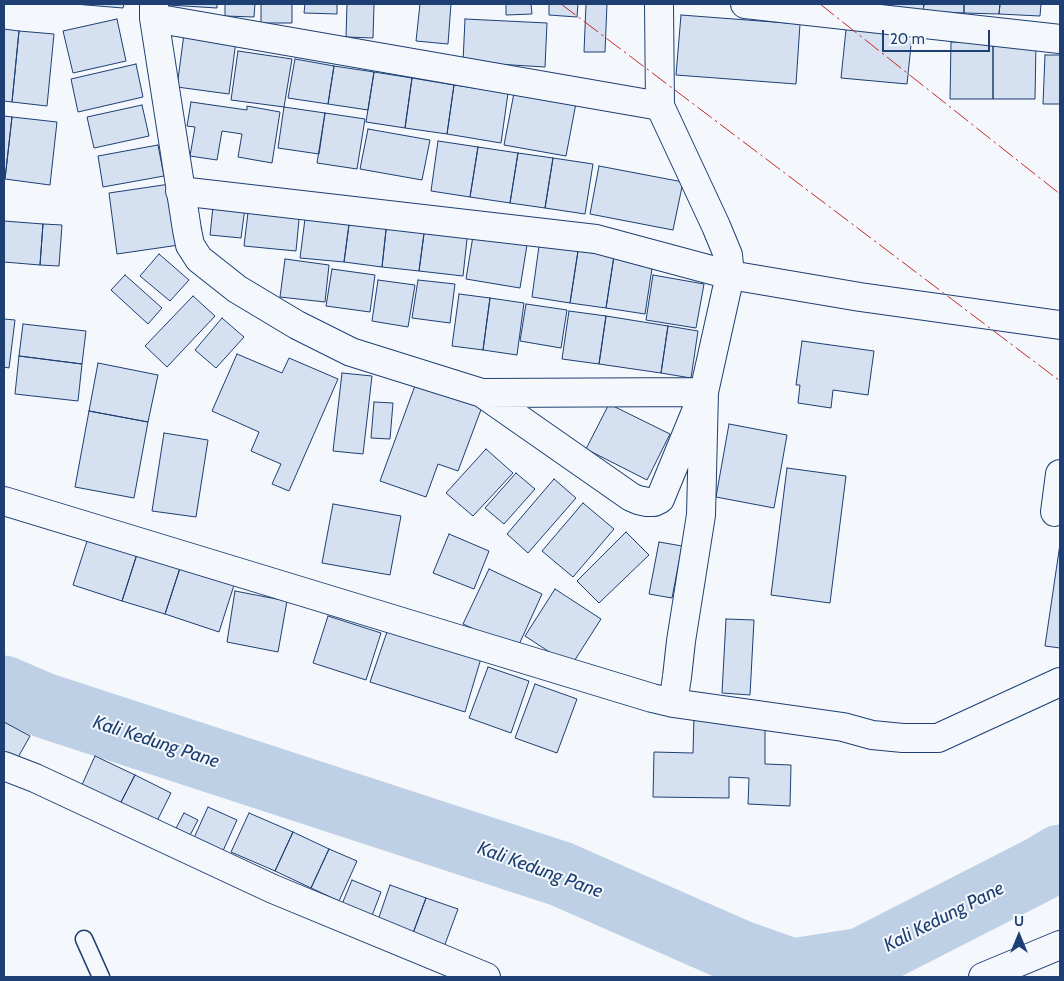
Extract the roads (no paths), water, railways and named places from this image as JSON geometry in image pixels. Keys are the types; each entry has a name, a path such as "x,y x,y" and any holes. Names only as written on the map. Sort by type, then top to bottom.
{"main road":[{"path":"659,4 660,106 728,255 730,276 704,392 660,499 654,502 631,497 482,393 351,352 297,325 237,289 199,260 190,245 180,191 154,11 660,106"},
{"path":"745,4 1060,39"},
{"path":"180,191 596,239 730,276 860,297 1060,325"},
{"path":"482,393 704,392"},
{"path":"673,703 701,515 704,392"},
{"path":"1055,512 1060,474"},
{"path":"4,501 673,703 843,727 872,735 902,738 938,738 1060,682"},
{"path":"4,766 36,778 273,889 486,977"},
{"path":"983,977 1060,945"}],"lane":[{"path":"84,939 101,977"}],"waterway":[{"name":"Kali Kedung Pane","path":"4,688 43,705 561,874 741,953 792,971 862,960 1060,857"}]}
